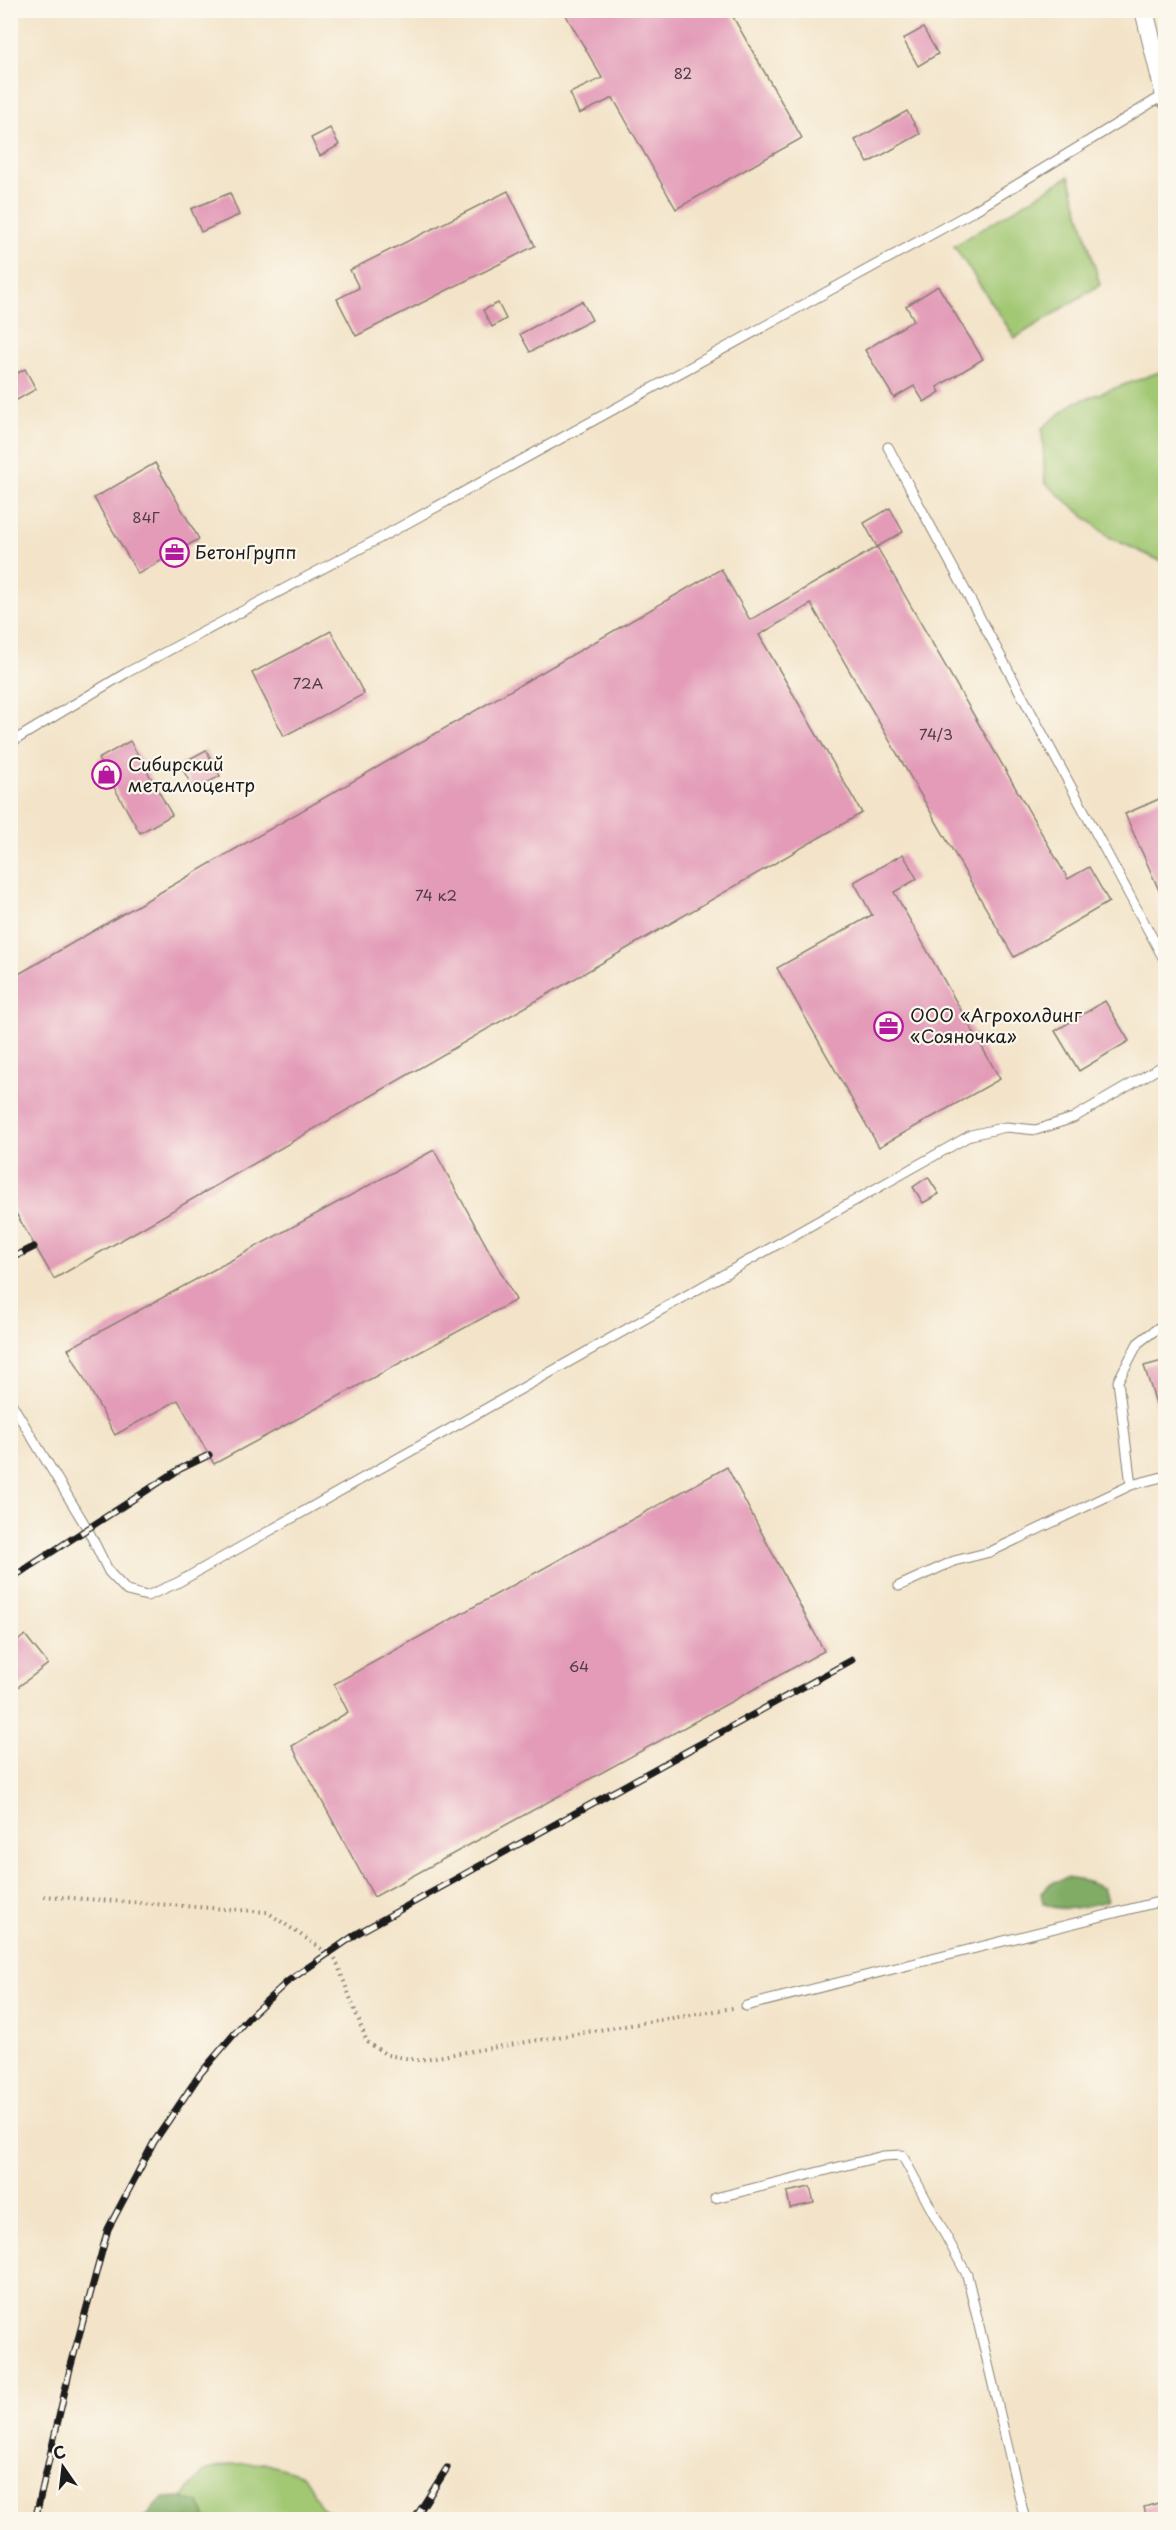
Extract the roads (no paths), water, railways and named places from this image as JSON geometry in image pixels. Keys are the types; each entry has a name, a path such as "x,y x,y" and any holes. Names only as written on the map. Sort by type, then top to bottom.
{"street":[{"path":"1144,10 1165,98"}],"lane":[{"path":"10,742 126,673 380,538 972,212 1165,98"},
{"path":"888,447 1166,963"},
{"path":"10,1401 87,1528 109,1572 127,1591 147,1596 177,1583 971,1135 1006,1127 1036,1130 1073,1118 1166,1064"},
{"path":"1131,1485 1118,1381 1138,1343 1166,1322"},
{"path":"899,1586 954,1561 990,1552 1131,1485 1166,1476"},
{"path":"746,2006 1166,1900"},
{"path":"715,2198 883,2156 902,2155 967,2275 1025,2520"}],"railway":[{"path":"10,1259 34,1247"},
{"path":"10,1579 180,1469 209,1455"},
{"path":"35,2520 70,2369 108,2229 154,2142 200,2074 248,2018 287,1982 358,1933 852,1660"},
{"path":"414,2520 447,2468"}],"place":[{"name":"БетонГрупп","path":"174,553"},
{"name":"Сибирский металлоцентр","path":"107,775"},
{"name":"ООО «Агрохолдинг «Сояночка»","path":"889,1026"}]}
